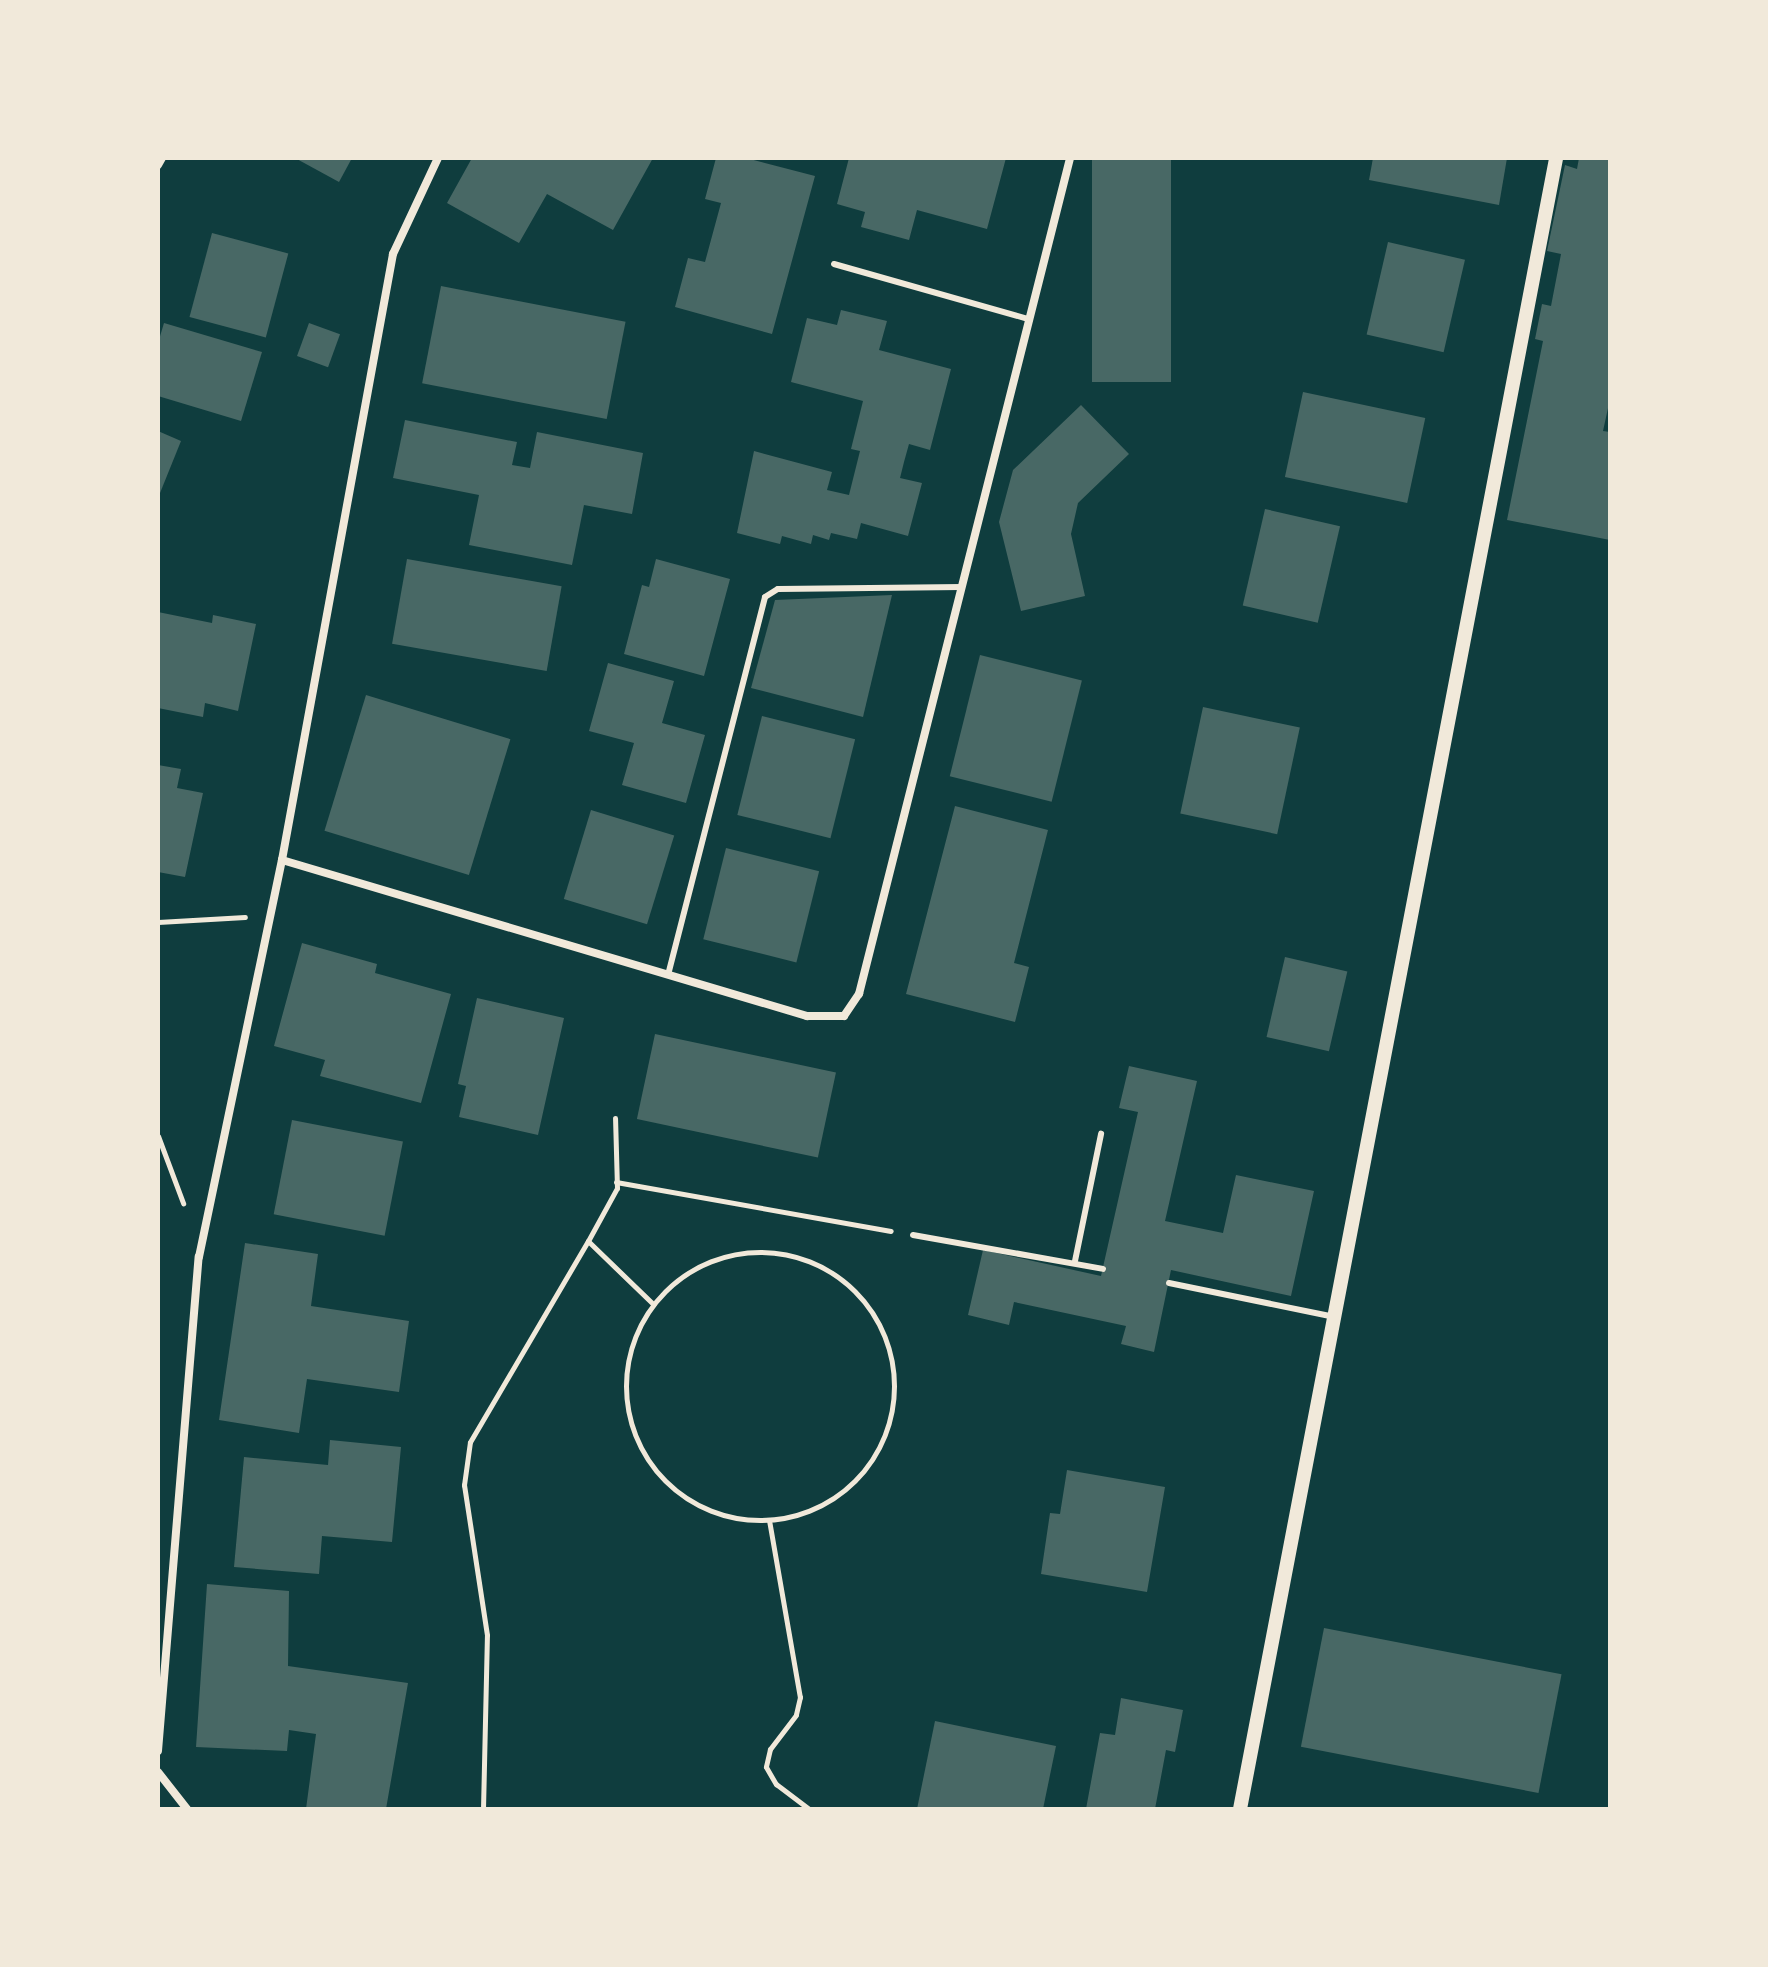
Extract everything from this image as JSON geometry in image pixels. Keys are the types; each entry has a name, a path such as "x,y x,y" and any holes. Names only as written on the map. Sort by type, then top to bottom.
{"street":[{"path":"158,165 162,158"},
{"path":"158,1751 199,1257 282,860 393,254 438,158"},
{"path":"282,860 807,1016 844,1016 859,994 1070,158"},
{"path":"1240,1809 1556,158"},
{"path":"158,1772 187,1809"}],"lane":[{"path":"834,264 1029,319"},
{"path":"668,975 765,597 778,589 962,587"},
{"path":"1075,1261 1101,1134"},
{"path":"913,1235 1075,1261 1103,1269"},
{"path":"1169,1283 1336,1317"}],"path":[{"path":"158,922 244,917"},
{"path":"483,1809 487,1635 464,1485 465,1457 481,1419 588,1241 616,1182 615,1118"},
{"path":"158,1136 186,1211"},
{"path":"616,1182 913,1235"},
{"path":"588,1241 653,1304"},
{"path":"758,1252 806,1260 828,1271 848,1285 878,1323 891,1357 894,1393 877,1451 837,1496 816,1508 769,1520 730,1517 695,1502 664,1480 642,1449 628,1413 626,1375 634,1338 653,1304 670,1286 711,1261 758,1252"},
{"path":"769,1520 800,1697 796,1715 770,1749 766,1767 776,1784 809,1809"}],"building":[{"path":"295,158 352,158 339,182"},
{"path":"472,158 653,158 613,230 547,194 519,243 447,203"},
{"path":"716,158 746,158 815,176 772,334 675,307 688,258 705,262 721,203 705,199"},
{"path":"849,158 1006,158 987,229 917,210 909,240 861,227 865,212 837,204"},
{"path":"1092,158 1171,158 1171,382 1092,382"},
{"path":"1373,158 1507,158 1499,205 1369,180"},
{"path":"1579,158 1610,158 1610,399 1603,431 1610,432 1610,540 1507,520 1543,341 1535,339 1542,304 1551,306 1561,254 1547,251 1565,165 1577,169"},
{"path":"212,233 288,253 266,337 189,317"},
{"path":"1388,242 1465,260 1444,352 1367,335"},
{"path":"441,286 626,322 607,419 422,383"},
{"path":"841,310 887,321 879,350 951,369 930,450 909,444 904,462 900,478 922,483 908,536 861,523 857,539 831,533 829,540 813,535 811,544 782,536 780,544 737,533 754,451 832,472 827,490 849,495 860,451 851,449 863,401 791,382 807,318 837,325"},
{"path":"164,323 262,352 241,421 158,396 158,343"},
{"path":"309,323 340,334 328,367 297,356"},
{"path":"1303,392 1425,418 1407,503 1285,477"},
{"path":"1081,405 1129,454 1078,503 1071,534 1085,596 1021,611 999,522 1013,470"},
{"path":"405,420 517,442 512,465 530,468 537,432 643,453 632,514 584,505 572,565 469,545 479,495 393,478"},
{"path":"158,431 181,441 158,498"},
{"path":"1265,509 1340,526 1318,623 1243,605"},
{"path":"407,559 562,586 547,671 392,644"},
{"path":"656,559 730,579 704,676 624,654 642,585 649,587"},
{"path":"892,595 863,717 751,688 775,600"},
{"path":"158,612 212,623 213,615 256,624 238,711 205,703 203,717 158,708"},
{"path":"980,655 1082,680 1052,802 950,776"},
{"path":"608,663 674,681 662,723 705,735 686,803 622,785 634,743 589,731"},
{"path":"366,695 510,739 469,875 324,831"},
{"path":"1203,707 1300,728 1277,834 1180,814"},
{"path":"762,716 855,739 830,838 737,815"},
{"path":"158,765 181,769 177,788 203,793 185,877 158,872"},
{"path":"955,806 1048,830 1014,963 1029,967 1015,1022 906,994"},
{"path":"591,810 674,835 647,924 564,899"},
{"path":"726,848 819,871 796,962 703,939"},
{"path":"302,943 377,964 375,973 451,994 421,1103 320,1076 325,1060 274,1046"},
{"path":"1285,957 1347,971 1329,1051 1267,1037"},
{"path":"477,998 564,1018 538,1135 459,1117 466,1086 458,1084"},
{"path":"655,1034 836,1072 818,1158 637,1119"},
{"path":"1129,1066 1197,1081 1165,1221 1223,1233 1236,1175 1314,1191 1291,1296 1171,1270 1154,1352 1121,1344 1126,1326 1014,1302 1009,1325 968,1315 983,1250 1101,1276 1138,1112 1119,1108"},
{"path":"292,1120 403,1142 385,1236 274,1214"},
{"path":"245,1243 318,1254 311,1306 409,1321 399,1392 307,1379 299,1433 219,1420"},
{"path":"330,1440 401,1447 392,1542 322,1536 319,1574 234,1567 244,1457 328,1465"},
{"path":"1067,1470 1165,1487 1147,1592 1041,1574 1050,1513 1060,1514"},
{"path":"207,1584 289,1591 288,1666 408,1683 386,1809 306,1809 316,1734 289,1730 287,1751 196,1747"},
{"path":"1324,1628 1562,1674 1538,1793 1301,1747"},
{"path":"1121,1698 1183,1710 1175,1752 1166,1750 1155,1809 1086,1809 1100,1733 1115,1735"},
{"path":"935,1721 1056,1746 1043,1809 917,1809"}]}
